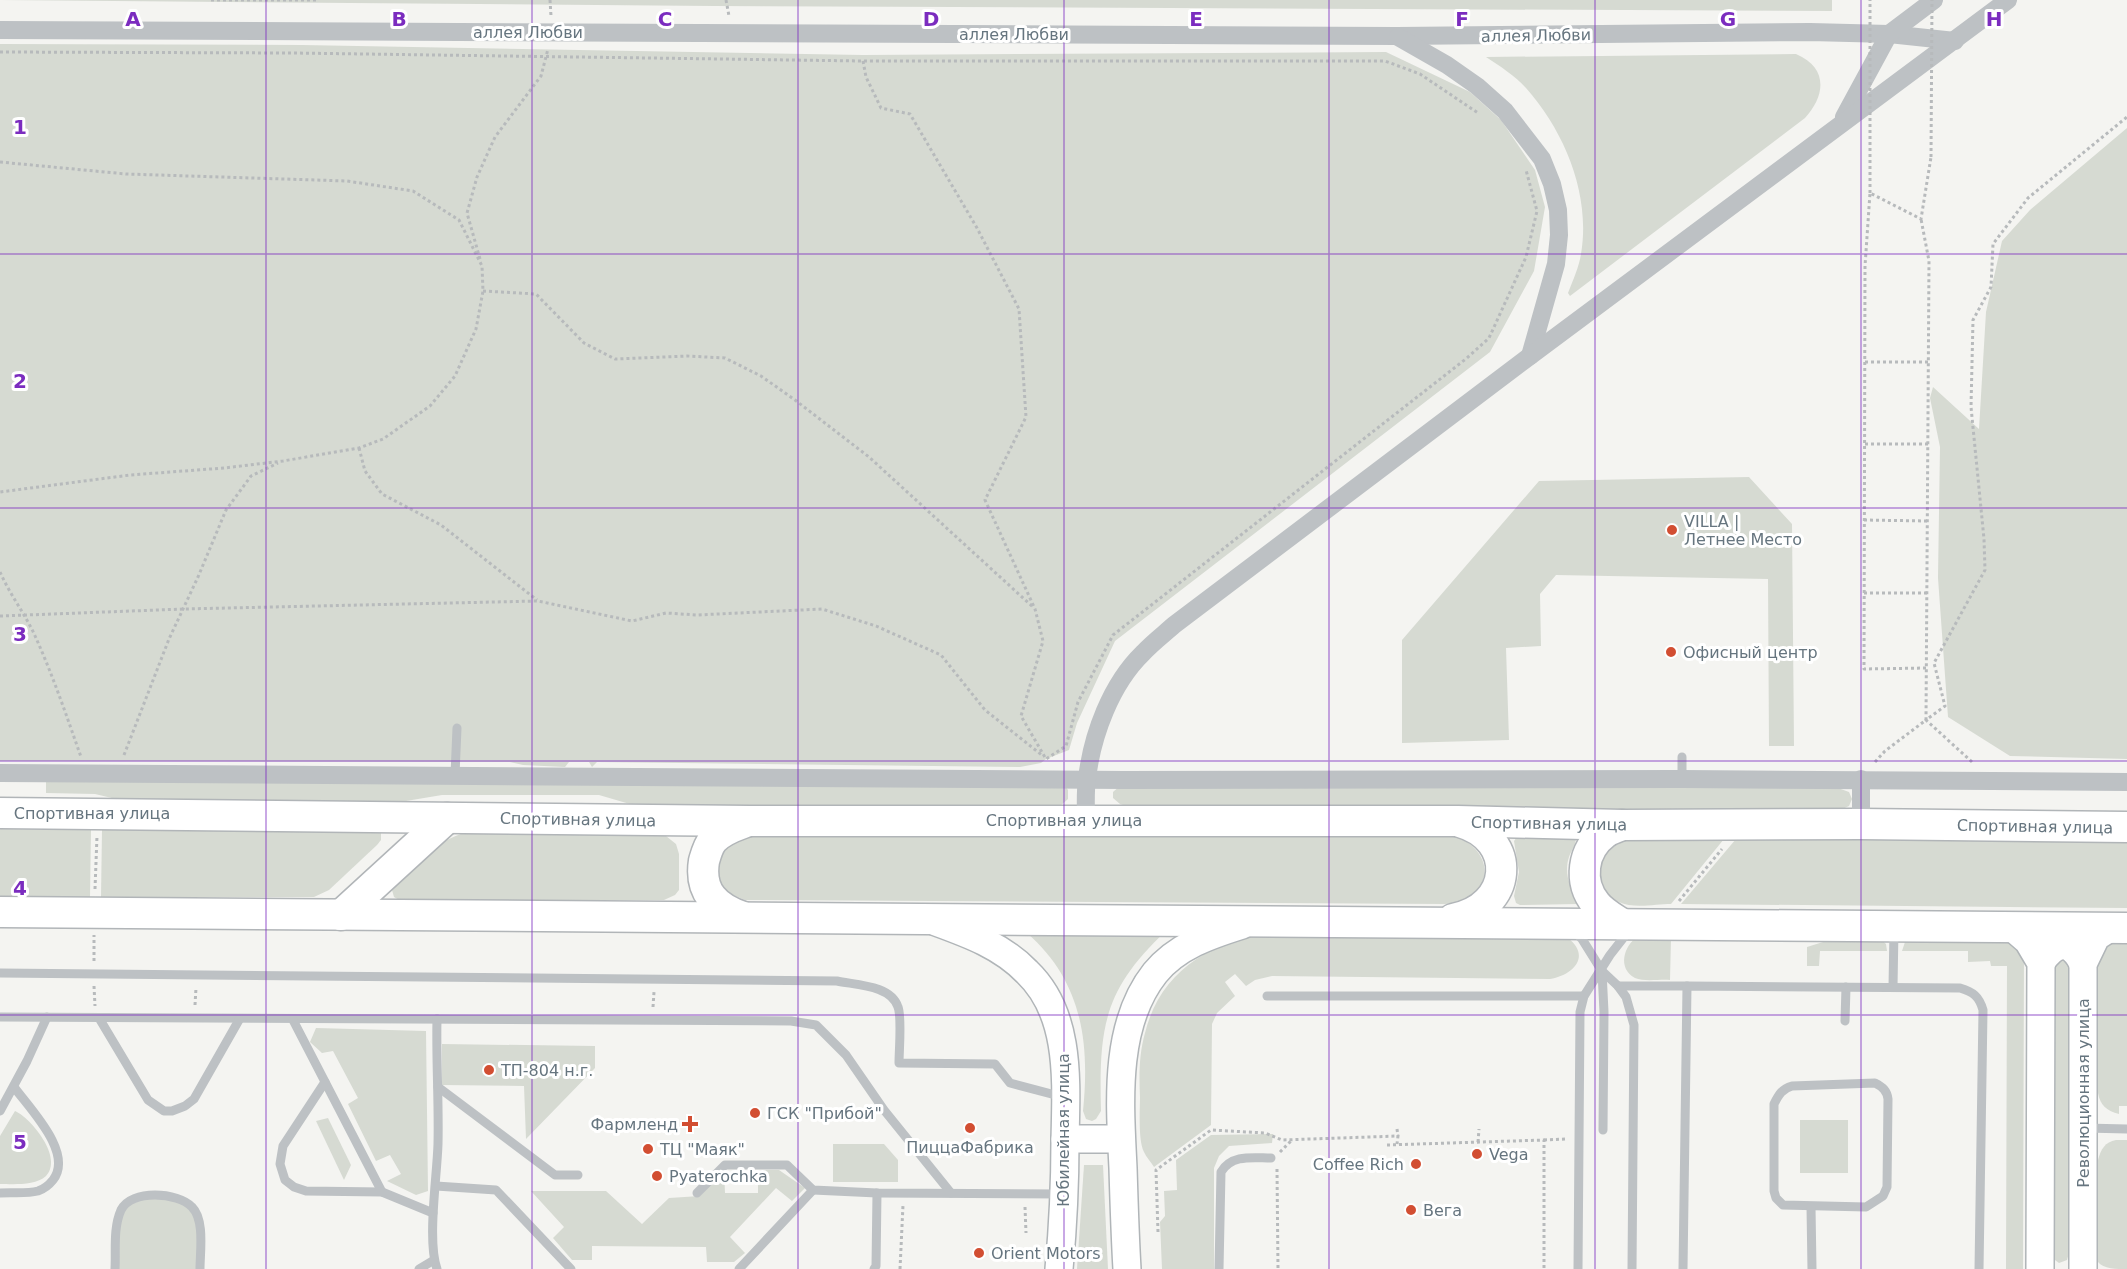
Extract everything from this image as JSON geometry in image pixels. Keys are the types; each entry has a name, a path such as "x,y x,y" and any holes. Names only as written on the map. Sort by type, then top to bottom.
{"main road":[{"name":"Спортивная улица","path":"0,813 749,821 1458,821 1622,825 1861,824 2127,827"},
{"path":"341,915 447,818"},
{"path":"745,918 726,911 712,898 705,885 703,869 706,854 713,840 725,831 749,821"},
{"path":"1436,922 1474,913 1486,905 1495,893 1500,879 1501,864 1497,850 1488,836 1474,826 1458,821"},
{"path":"1622,825 1606,832 1594,843 1586,858 1584,875 1588,891 1596,905 1628,924"},
{"path":"0,912 2119,928"},
{"name":"Юбилейная улица","path":"926,918 974,935 1006,954 1029,973 1052,1010 1064,1059 1066,1097 1065,1194 1059,1269"},
{"path":"1127,1269 1121,1097 1124,1058 1131,1024 1142,993 1156,972 1179,951 1207,935 1254,922"},
{"path":"2013,928 2028,941 2041,963 2040,1269"},
{"name":"Революционная улица","path":"2083,1269 2083,964 2096,937 2119,928"},
{"path":"2041,963 2048,952 2064,945 2078,953 2083,964"},
{"path":"1065,1139 1121,1139"}],"street":[{"path":"1842,122 1889,34 1933,0"},
{"path":"1086,820 1087,778 1102,719 1120,681 1142,654 1174,625 1842,122 2008,0"},
{"name":"аллея Любви","path":"0,30 1397,36 1798,32 1889,34 1955,41"},
{"path":"1397,36 1447,65 1477,87 1505,111 1542,159 1552,184 1558,210 1559,235 1556,264 1530,356"},
{"path":"0,773 1192,780 1682,779 2127,782"},
{"path":"1861,780 1861,824"}],"lane":[{"path":"455,775 457,728"},
{"path":"1682,757 1682,779"},
{"path":"1565,923 1582,939 1602,970 1618,986 1626,998 1634,1025 1632,1269"},
{"path":"1578,1269 1580,1012 1584,996 1602,970 1628,924"},
{"path":"1893,987 1894,926"},
{"path":"1602,970 1603,1130"},
{"path":"0,973 837,981 872,988 891,996 899,1008 899,1063 995,1064 1010,1083 1066,1097"},
{"path":"1618,986 1893,987 1960,988 1972,991 1980,999 1983,1010 1979,1269"},
{"path":"1683,1269 1687,986"},
{"path":"1845,1021 1846,987"},
{"path":"1267,996 1584,996"},
{"path":"0,1017 791,1021 816,1025 846,1055 884,1110 951,1193"},
{"path":"0,1112 47,1017"},
{"path":"99,1018 148,1100 164,1111 172,1111 185,1106 194,1099 239,1020"},
{"path":"419,1269 435,1264 434,1213 438,1087 436,1019"},
{"path":"293,1020 382,1192"},
{"path":"325,1082 283,1146 280,1164 285,1180 294,1187 306,1191 382,1192 434,1213"},
{"path":"1844,1082 1875,1083 1887,1093 1887,1186 1883,1196 1866,1207 1811,1207 1783,1205 1776,1198 1774,1191 1774,1104 1784,1089 1792,1086 1844,1082"},
{"path":"0,1193 38,1191 48,1185 59,1168 55,1144 14,1087"},
{"path":"438,1087 555,1175 578,1175"},
{"path":"2083,1128 2127,1129"},
{"path":"1219,1269 1221,1172 1229,1162 1237,1158 1274,1157"},
{"path":"696,1193 725,1165 732,1164 787,1165 813,1190 877,1193 1065,1194"},
{"path":"436,1186 496,1190 572,1269"},
{"path":"739,1269 813,1190"},
{"path":"874,1269 876,1266 877,1193"},
{"path":"115,1269 117,1224 123,1207 135,1199 158,1194 180,1199 193,1207 201,1231 200,1269"},
{"path":"1811,1207 1812,1269"}],"path":[{"path":"211,0 318,0"},
{"path":"1870,0 1870,193 1865,266 1864,669 1926,668"},
{"path":"1933,0 1930,157 1921,219 1929,261 1926,720 1991,780"},
{"path":"0,492 130,475 283,461 359,448 383,439 430,406 455,376 476,329 483,291 482,266 467,213 477,177 495,137 541,76 552,32"},
{"path":"0,52 863,61 1385,61 1420,74 1486,118"},
{"path":"863,61 866,77 881,108 910,114 977,228 1019,309 1026,417 985,500 1035,609 1043,641 1021,716 1046,759"},
{"path":"1861,780 1885,751 1945,706 1934,663 1985,570 1971,407 1973,320 1991,287 1993,244 2028,198 2127,117"},
{"path":"0,162 126,174 347,181 413,191 459,220 482,266"},
{"path":"1046,759 1066,746 1078,702 1113,635 1467,358 1489,338 1526,257 1537,211 1525,169"},
{"path":"1870,193 1921,219"},
{"path":"483,291 536,294 584,343 615,358 687,356 725,358 760,376 795,400 868,457 1035,609"},
{"path":"1865,362 1928,362"},
{"path":"1865,444 1928,444"},
{"path":"359,448 365,471 382,494 441,525 538,601"},
{"path":"117,774 169,639 226,510 251,476 283,461"},
{"path":"1864,520 1927,521"},
{"path":"0,572 35,636 59,694 87,774"},
{"path":"1864,592 1927,592"},
{"path":"0,616 184,609 538,601 632,621 666,613 697,615 822,609 876,626 941,655 985,710 1046,759 1056,764"},
{"path":"1677,904 1724,846"},
{"path":"195,1019 196,975"},
{"path":"652,1020 654,980"},
{"path":"1397,1129 1397,1144"},
{"path":"1478,1142 1479,1129"},
{"path":"1158,1232 1156,1170 1211,1130 1265,1133 1282,1140 1398,1136"},
{"path":"1274,1157 1292,1140"},
{"path":"1387,1145 1544,1140 1544,1269"},
{"path":"1277,1167 1278,1269"},
{"path":"900,1269 904,1192"},
{"path":"1025,1200 1026,1233"}],"shaded area":[{"path":"0,0 1832,0 1832,11 714,6"},
{"path":"0,44 302,45 863,55 1386,52 1470,92 1501,120 1535,170 1545,207 1534,271 1490,352 1115,641 1077,723 1069,750 1041,763 1020,767 597,762 592,767 589,762 569,762 565,767 523,765 510,762 0,761"},
{"path":"1796,54 1807,60 1819,75 1820,92 1812,110 1805,118 1570,296 1568,293 1580,259 1583,232 1582,209 1572,165 1563,144 1540,105 1517,79 1486,57"},
{"path":"2127,128 2127,759 2010,756 1948,717 1938,578 1940,447 1930,398 1933,387 1979,429 1986,312 2002,241 2030,210"},
{"path":"1749,477 1792,524 1794,746 1769,746 1768,579 1556,575 1540,594 1541,646 1506,648 1509,740 1402,743 1402,640 1539,481"},
{"path":"46,776 1065,786 1068,790 1068,799 1059,807 640,807 599,795 442,795 382,805 133,803 95,794 46,793"},
{"path":"1121,785 1838,788 1849,792 1852,799 1849,806 1838,811 1126,806 1113,798 1113,792"},
{"path":"0,829 91,830 90,897 0,896"},
{"path":"102,830 377,830 381,832 381,840 329,890 314,897 101,897"},
{"path":"474,831 661,832 676,844 679,854 679,890 675,895 664,900 399,900 394,897 392,890 394,885 430,852 450,838"},
{"path":"749,831 1452,836 1470,844 1477,850 1482,858 1484,875 1481,884 1472,895 1461,901 1445,904 745,900 726,892 719,885 717,851"},
{"path":"1517,837 1576,839 1567,868 1568,879 1578,899 1578,904 1520,905 1516,903 1514,896 1519,872 1514,841"},
{"path":"1628,838 1724,839 1671,904 1638,906 1619,902 1609,896 1600,877 1600,867 1609,849 1617,842"},
{"path":"1736,839 2127,841 2127,908 1681,904"},
{"path":"1166,931 1145,952 1117,992 1104,1033 1101,1056 1101,1111 1096,1119 1092,1121 1086,1119 1083,1111 1085,1061 1078,1014 1071,992 1060,971 1027,933"},
{"path":"1269,934 1568,938 1575,945 1579,958 1572,969 1559,977 1550,979 1272,976 1255,980 1246,986 1235,974 1225,982 1235,996 1217,1013 1212,1024 1211,1125 1154,1167 1142,1147 1140,1125 1141,1057 1143,1041 1152,1012 1162,993 1190,963 1227,944"},
{"path":"1637,937 1671,938 1670,980 1643,980 1629,974 1624,957 1632,941"},
{"path":"1839,937 1878,937 1886,944 1887,951 1820,951 1819,966 1807,966 1807,947"},
{"path":"2000,937 2024,952 2023,1269 2006,1269 2007,966 1991,966 1990,961 1968,962 1968,951 1902,951 1906,939"},
{"path":"2127,939 2127,1106 2119,1106 2119,1114 2105,1107 2098,1093 2097,957 2106,944"},
{"path":"2056,956 2069,960 2069,1253 2067,1260 2059,1263 2055,1260 2054,1253 2054,960"},
{"path":"316,1028 426,1031 428,1191 416,1195 387,1181 401,1174 390,1155 376,1161 348,1104 358,1098 333,1051 322,1053 310,1042"},
{"path":"442,1044 595,1046 595,1068 526,1139 524,1086 442,1085"},
{"path":"15,1111 37,1130 43,1139 51,1159 50,1168 46,1176 36,1181 24,1184 0,1184 0,1136"},
{"path":"328,1118 351,1165 344,1180 316,1121"},
{"path":"1800,1120 1848,1120 1848,1173 1800,1173"},
{"path":"1273,1134 1272,1143 1229,1146 1219,1156 1214,1168 1214,1269 1162,1269 1160,1222 1165,1216 1164,1191 1177,1190 1176,1160 1211,1135"},
{"path":"2116,1140 2127,1140 2127,1269 2115,1269 2098,1262 2098,1160 2104,1147"},
{"path":"833,1144 884,1144 898,1160 898,1182 833,1182"},
{"path":"1084,1165 1103,1165 1108,1269 1077,1269"},
{"path":"724,1170 725,1193 758,1193 758,1170 779,1170 805,1188 792,1201 776,1188 730,1237 745,1253 734,1262 707,1262 706,1247 592,1246 592,1260 572,1260 553,1238 564,1227 531,1191 606,1191 642,1224 669,1198 700,1196"},
{"path":"158,1194 193,1207 201,1224 196,1269 118,1269 117,1224 123,1207"}],"place":[{"name":"VILLA | Летнее Место","path":"1672,530"},
{"name":"Офисный центр","path":"1671,652"},
{"name":"ТП-804 н.г.","path":"489,1070"},
{"name":"ГСК \"Прибой\"","path":"755,1113"},
{"name":"Фармленд","path":"690,1124"},
{"name":"ПиццаФабрика","path":"970,1128"},
{"name":"ТЦ \"Маяк\"","path":"648,1149"},
{"name":"Vega","path":"1477,1154"},
{"name":"Coffee Rich","path":"1416,1164"},
{"name":"Pyaterochka","path":"657,1176"},
{"name":"Вега","path":"1411,1210"},
{"name":"Orient Motors","path":"979,1253"}]}
